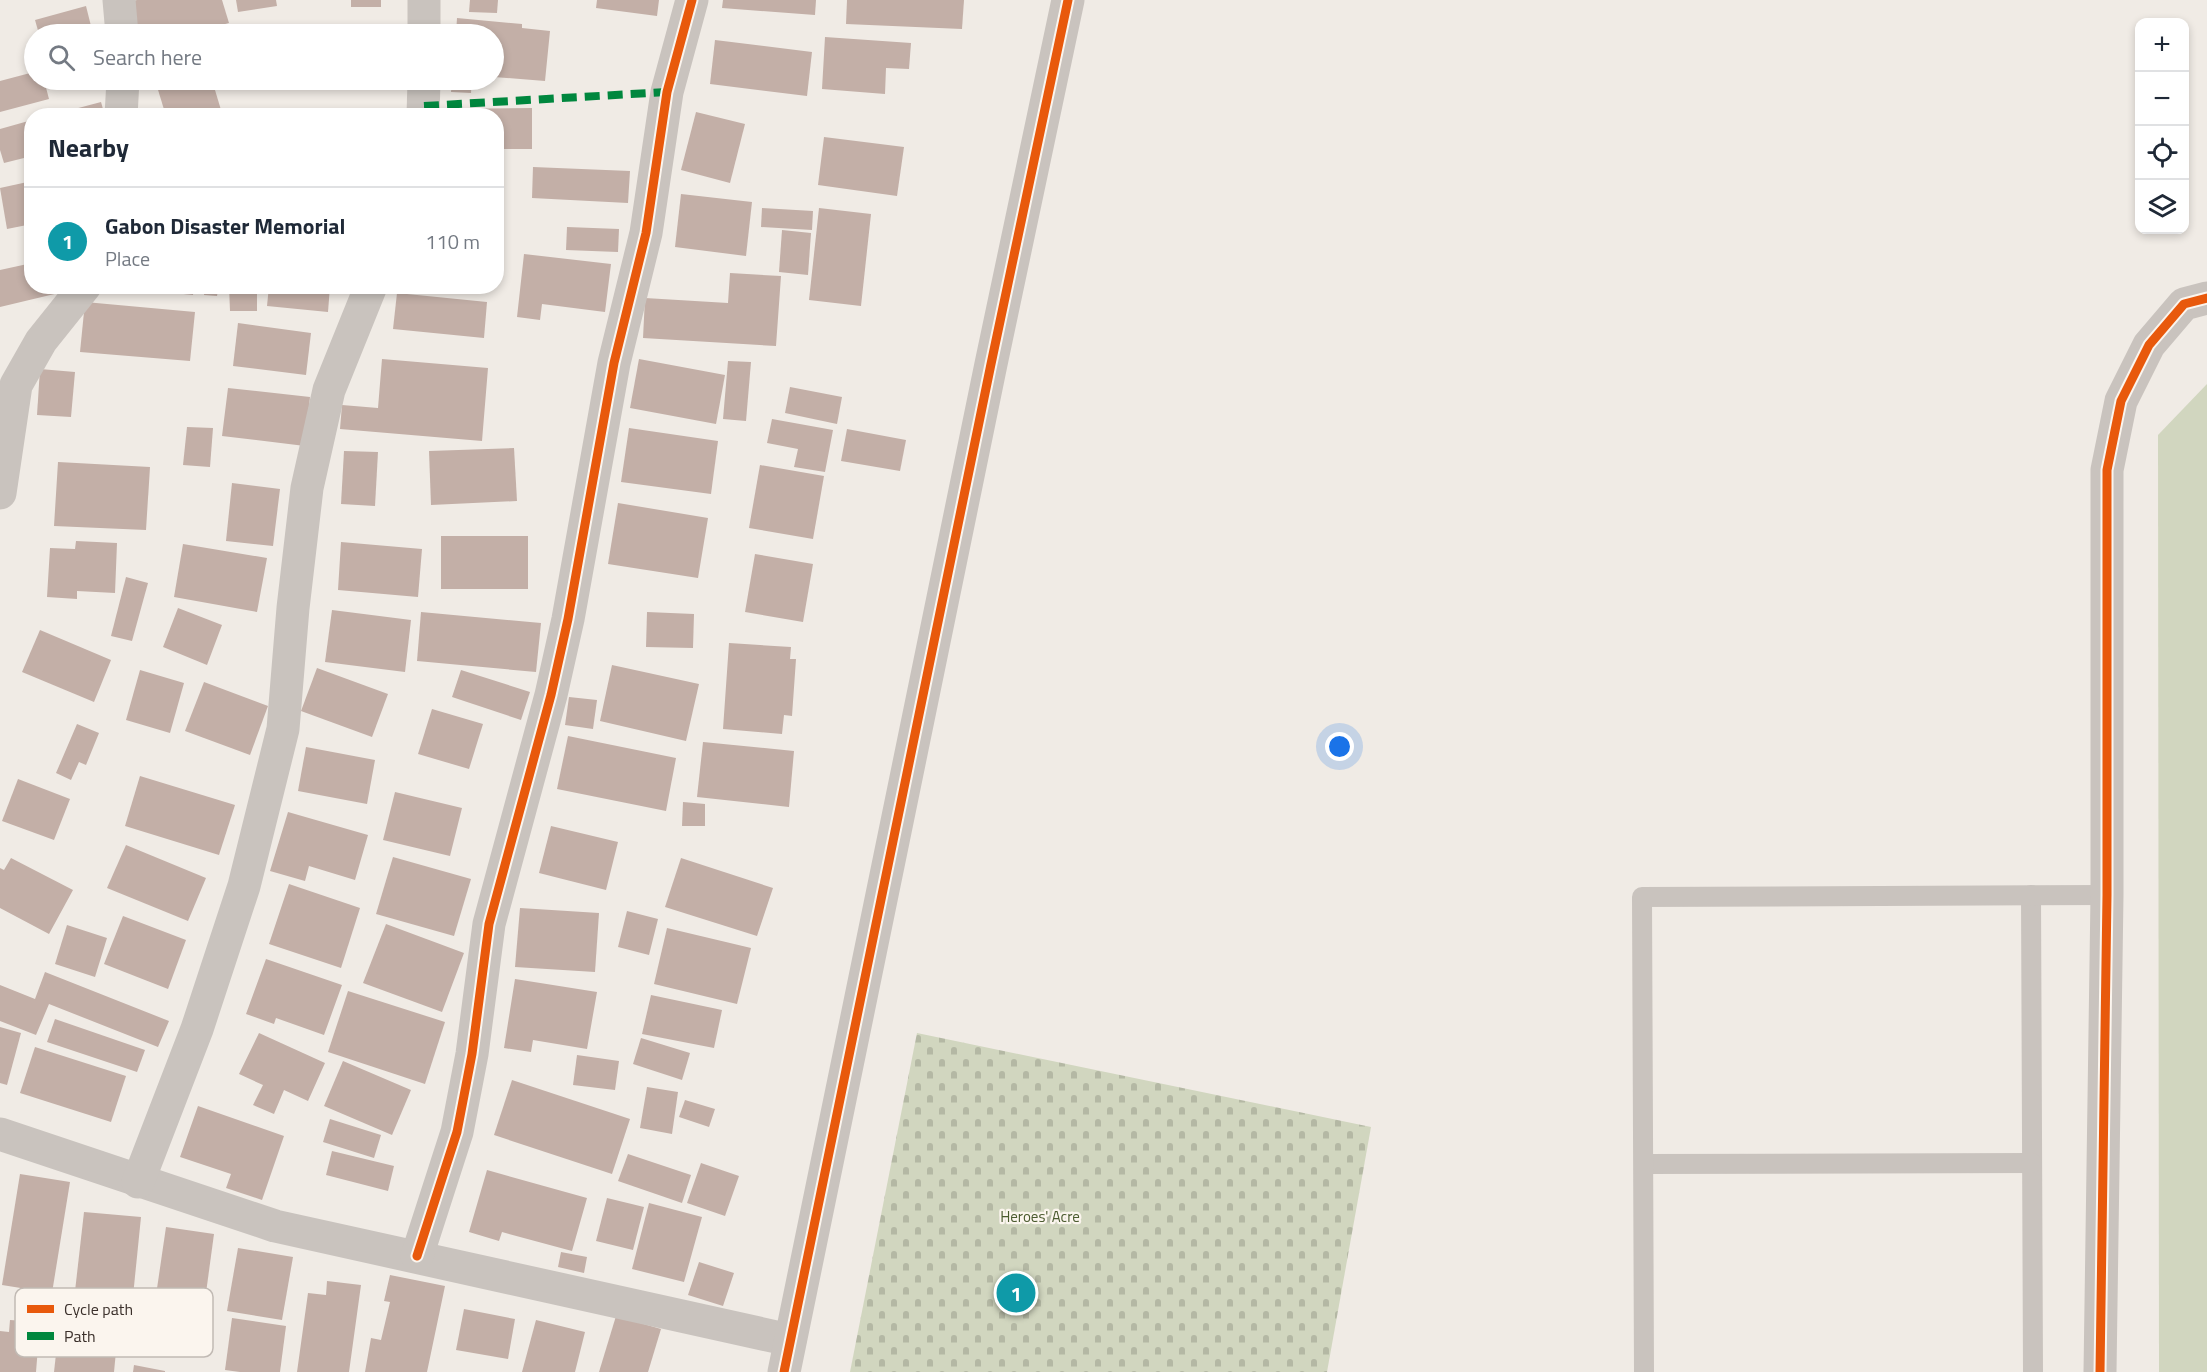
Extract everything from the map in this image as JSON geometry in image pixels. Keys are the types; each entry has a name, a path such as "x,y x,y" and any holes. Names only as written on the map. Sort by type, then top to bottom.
{"street":[{"path":"120,0 121,24"},
{"path":"424,0 424,24"},
{"path":"417,1256 457,1132 472,1054 489,924 551,695 568,619 614,363 646,233 667,92 692,0"},
{"path":"784,1372 1068,0"},
{"path":"121,108 122,90"},
{"path":"423,108 424,90"},
{"path":"0,493 16,385 41,341 79,294"},
{"path":"138,1182 197,1029 244,886 283,729 306,488 329,390 368,294"},
{"path":"2100,1372 2107,895 2107,470 2121,401 2149,345 2184,304 2207,298"},
{"path":"0,1134 275,1226 790,1340"}],"lane":[{"path":"2031,895 2033,1372"},
{"path":"1644,1372 1642,897 2107,895"},
{"path":"1644,1164 2032,1163"}],"green space":[{"path":"2207,384 2207,1372 2159,1372 2158,435"},
{"name":"Heroes' Acre","path":"917,1033 1371,1127 1327,1372 850,1372"}],"building":[{"path":"137,0 222,0 229,23 135,24 129,2"},
{"path":"236,0 276,0 277,6 238,12"},
{"path":"351,0 381,0 381,7 351,7"},
{"path":"470,0 498,0 497,13 469,12"},
{"path":"597,0 659,0 657,16 596,8"},
{"path":"723,0 816,0 815,15 722,8"},
{"path":"847,0 964,0 962,29 846,24"},
{"path":"86,6 90,24 36,24 35,20"},
{"path":"457,18 522,24 522,28 550,31 545,81 504,78 504,24 457,24"},
{"path":"825,37 911,43 909,69 886,68 885,94 822,89"},
{"path":"715,40 812,52 807,96 710,84"},
{"path":"24,75 24,90 47,90 49,99 0,112 0,81"},
{"path":"158,90 215,90 220,108 164,108"},
{"path":"451,90 471,90 471,93 451,92"},
{"path":"101,102 103,108 78,108"},
{"path":"504,108 532,108 532,149 504,149"},
{"path":"696,112 745,124 730,183 681,170"},
{"path":"24,122 24,158 4,163 0,150 0,129"},
{"path":"824,137 904,147 897,196 818,185"},
{"path":"533,167 630,171 628,203 532,198"},
{"path":"24,183 24,226 7,229 0,188"},
{"path":"681,194 752,202 746,256 675,247"},
{"path":"762,208 813,211 812,230 761,227"},
{"path":"819,208 871,214 861,306 809,300"},
{"path":"567,227 619,229 618,252 566,250"},
{"path":"782,230 811,233 808,275 779,272"},
{"path":"524,254 611,264 605,312 542,304 540,320 517,317"},
{"path":"24,265 24,294 54,294 0,307 0,270"},
{"path":"730,273 781,276 776,346 643,338 645,298 728,303"},
{"path":"229,294 257,294 257,311 230,311"},
{"path":"268,294 329,294 328,312 267,306"},
{"path":"397,294 487,302 484,338 393,329"},
{"path":"85,302 195,312 190,361 80,352"},
{"path":"238,323 311,333 306,375 233,366"},
{"path":"382,359 488,368 482,441 340,429 342,405 378,408"},
{"path":"639,359 725,375 716,424 630,408"},
{"path":"728,361 751,362 746,421 723,419"},
{"path":"40,369 75,372 71,417 37,415"},
{"path":"790,387 842,397 837,424 785,413"},
{"path":"228,388 310,397 305,446 222,436"},
{"path":"772,419 833,430 825,472 794,467 798,449 767,443"},
{"path":"187,427 213,428 210,467 183,465"},
{"path":"629,428 718,441 711,494 621,482"},
{"path":"847,429 906,440 900,471 841,461"},
{"path":"514,448 517,501 431,505 429,451"},
{"path":"344,451 378,452 375,506 341,504"},
{"path":"58,462 150,467 146,530 54,526"},
{"path":"760,465 824,476 813,539 749,528"},
{"path":"232,483 280,489 273,546 226,541"},
{"path":"618,503 708,518 698,578 608,564"},
{"path":"441,536 528,536 528,589 441,589"},
{"path":"76,541 117,543 115,593 77,591 77,599 47,597 50,548 75,549"},
{"path":"341,542 422,549 418,597 338,590"},
{"path":"183,544 267,558 257,612 174,597"},
{"path":"755,554 813,564 803,622 745,612"},
{"path":"126,577 148,583 132,641 111,636"},
{"path":"178,608 222,625 207,665 163,647"},
{"path":"332,610 411,620 405,672 325,662"},
{"path":"421,612 541,623 536,672 417,661"},
{"path":"647,612 694,614 693,648 646,647"},
{"path":"40,630 111,660 94,702 22,672"},
{"path":"729,643 791,647 790,659 796,659 792,716 784,715 782,734 723,729"},
{"path":"612,665 699,684 686,741 600,721"},
{"path":"317,668 388,694 372,737 301,711"},
{"path":"140,670 184,683 170,733 126,720"},
{"path":"461,670 530,692 521,720 452,697"},
{"path":"204,682 268,706 250,755 185,731"},
{"path":"569,697 597,700 593,729 565,725"},
{"path":"432,709 483,724 469,769 418,754"},
{"path":"77,724 99,733 86,765 79,762 71,780 56,773"},
{"path":"568,736 676,758 666,811 557,789"},
{"path":"703,742 794,751 789,807 697,797"},
{"path":"306,747 375,760 367,804 298,791"},
{"path":"140,776 235,805 219,855 125,826"},
{"path":"18,779 70,799 54,840 2,821"},
{"path":"395,792 462,808 450,856 383,840"},
{"path":"683,802 705,804 705,826 682,826"},
{"path":"288,812 368,835 355,880 309,866 305,881 270,871"},
{"path":"551,826 618,842 606,890 539,873"},
{"path":"126,845 206,878 188,921 107,888"},
{"path":"393,857 471,879 454,936 376,914"},
{"path":"11,858 73,890 49,934 0,908 0,868 4,870"},
{"path":"681,858 773,888 757,936 665,907"},
{"path":"289,884 360,908 341,968 269,944"},
{"path":"520,908 599,913 595,972 515,967"},
{"path":"627,911 658,919 649,955 618,947"},
{"path":"123,916 186,940 168,989 104,964"},
{"path":"386,924 464,953 442,1012 363,983"},
{"path":"67,925 107,938 95,977 55,964"},
{"path":"667,928 751,948 737,1004 654,984"},
{"path":"266,959 342,985 324,1035 276,1018 274,1024 246,1014"},
{"path":"45,972 169,1021 158,1047 49,1004 36,1035 0,1021 0,985 35,999"},
{"path":"515,979 597,992 587,1049 533,1040 531,1052 504,1048"},
{"path":"348,991 445,1022 425,1084 328,1052"},
{"path":"651,995 722,1010 714,1048 642,1034"},
{"path":"55,1019 145,1050 137,1072 47,1042"},
{"path":"0,1027 21,1033 7,1085 0,1083"},
{"path":"259,1033 325,1063 308,1101 284,1090 274,1114 253,1105 263,1085 239,1074"},
{"path":"641,1038 690,1053 682,1080 633,1064"},
{"path":"35,1047 126,1076 111,1122 20,1093"},
{"path":"577,1055 619,1061 615,1090 573,1085"},
{"path":"343,1061 411,1090 392,1135 324,1106"},
{"path":"512,1080 630,1119 612,1174 494,1135"},
{"path":"647,1087 678,1092 672,1134 640,1128"},
{"path":"685,1100 715,1109 709,1127 679,1117"},
{"path":"198,1106 284,1136 262,1200 226,1188 231,1174 180,1157"},
{"path":"330,1119 381,1135 374,1158 323,1142"},
{"path":"332,1151 394,1166 388,1191 326,1175"},
{"path":"628,1154 691,1175 682,1203 618,1181"},
{"path":"701,1163 739,1176 725,1216 687,1203"},
{"path":"487,1170 587,1198 572,1251 502,1232 499,1241 469,1232"},
{"path":"20,1174 70,1182 53,1288 21,1288 2,1285"},
{"path":"607,1198 644,1207 633,1250 596,1241"},
{"path":"649,1203 702,1217 684,1282 632,1269"},
{"path":"84,1212 141,1217 134,1288 75,1288"},
{"path":"166,1227 214,1234 207,1288 157,1288"},
{"path":"238,1248 293,1257 282,1320 227,1311"},
{"path":"561,1252 587,1257 584,1273 558,1267"},
{"path":"699,1262 734,1273 723,1306 688,1295"},
{"path":"390,1275 445,1286 427,1372 365,1372 371,1338 381,1340 390,1302 384,1301"},
{"path":"327,1281 361,1285 349,1372 297,1372 308,1293 326,1295"},
{"path":"464,1309 515,1319 508,1359 456,1350"},
{"path":"616,1316 661,1329 648,1372 599,1372"},
{"path":"232,1318 286,1326 280,1372 225,1370"},
{"path":"10,1320 15,1320 15,1357 37,1357 36,1372 0,1372 0,1331 9,1332"},
{"path":"536,1320 585,1332 575,1372 522,1372"},
{"path":"56,1357 115,1357 114,1372 54,1372"},
{"path":"134,1365 165,1371 165,1372 133,1372"}],"marked path":[{"path":"424,106 667,92"}],"cycle path":[{"path":"417,1256 457,1132 472,1054 489,924 551,695 568,619 614,363 646,233 667,92 692,0"},
{"path":"784,1372 1068,0"},
{"path":"2100,1372 2107,895 2107,470 2121,401 2149,345 2184,304 2207,298"}],"place":[{"name":"Gabon Disaster Memorial","path":"1016,1293"}]}
